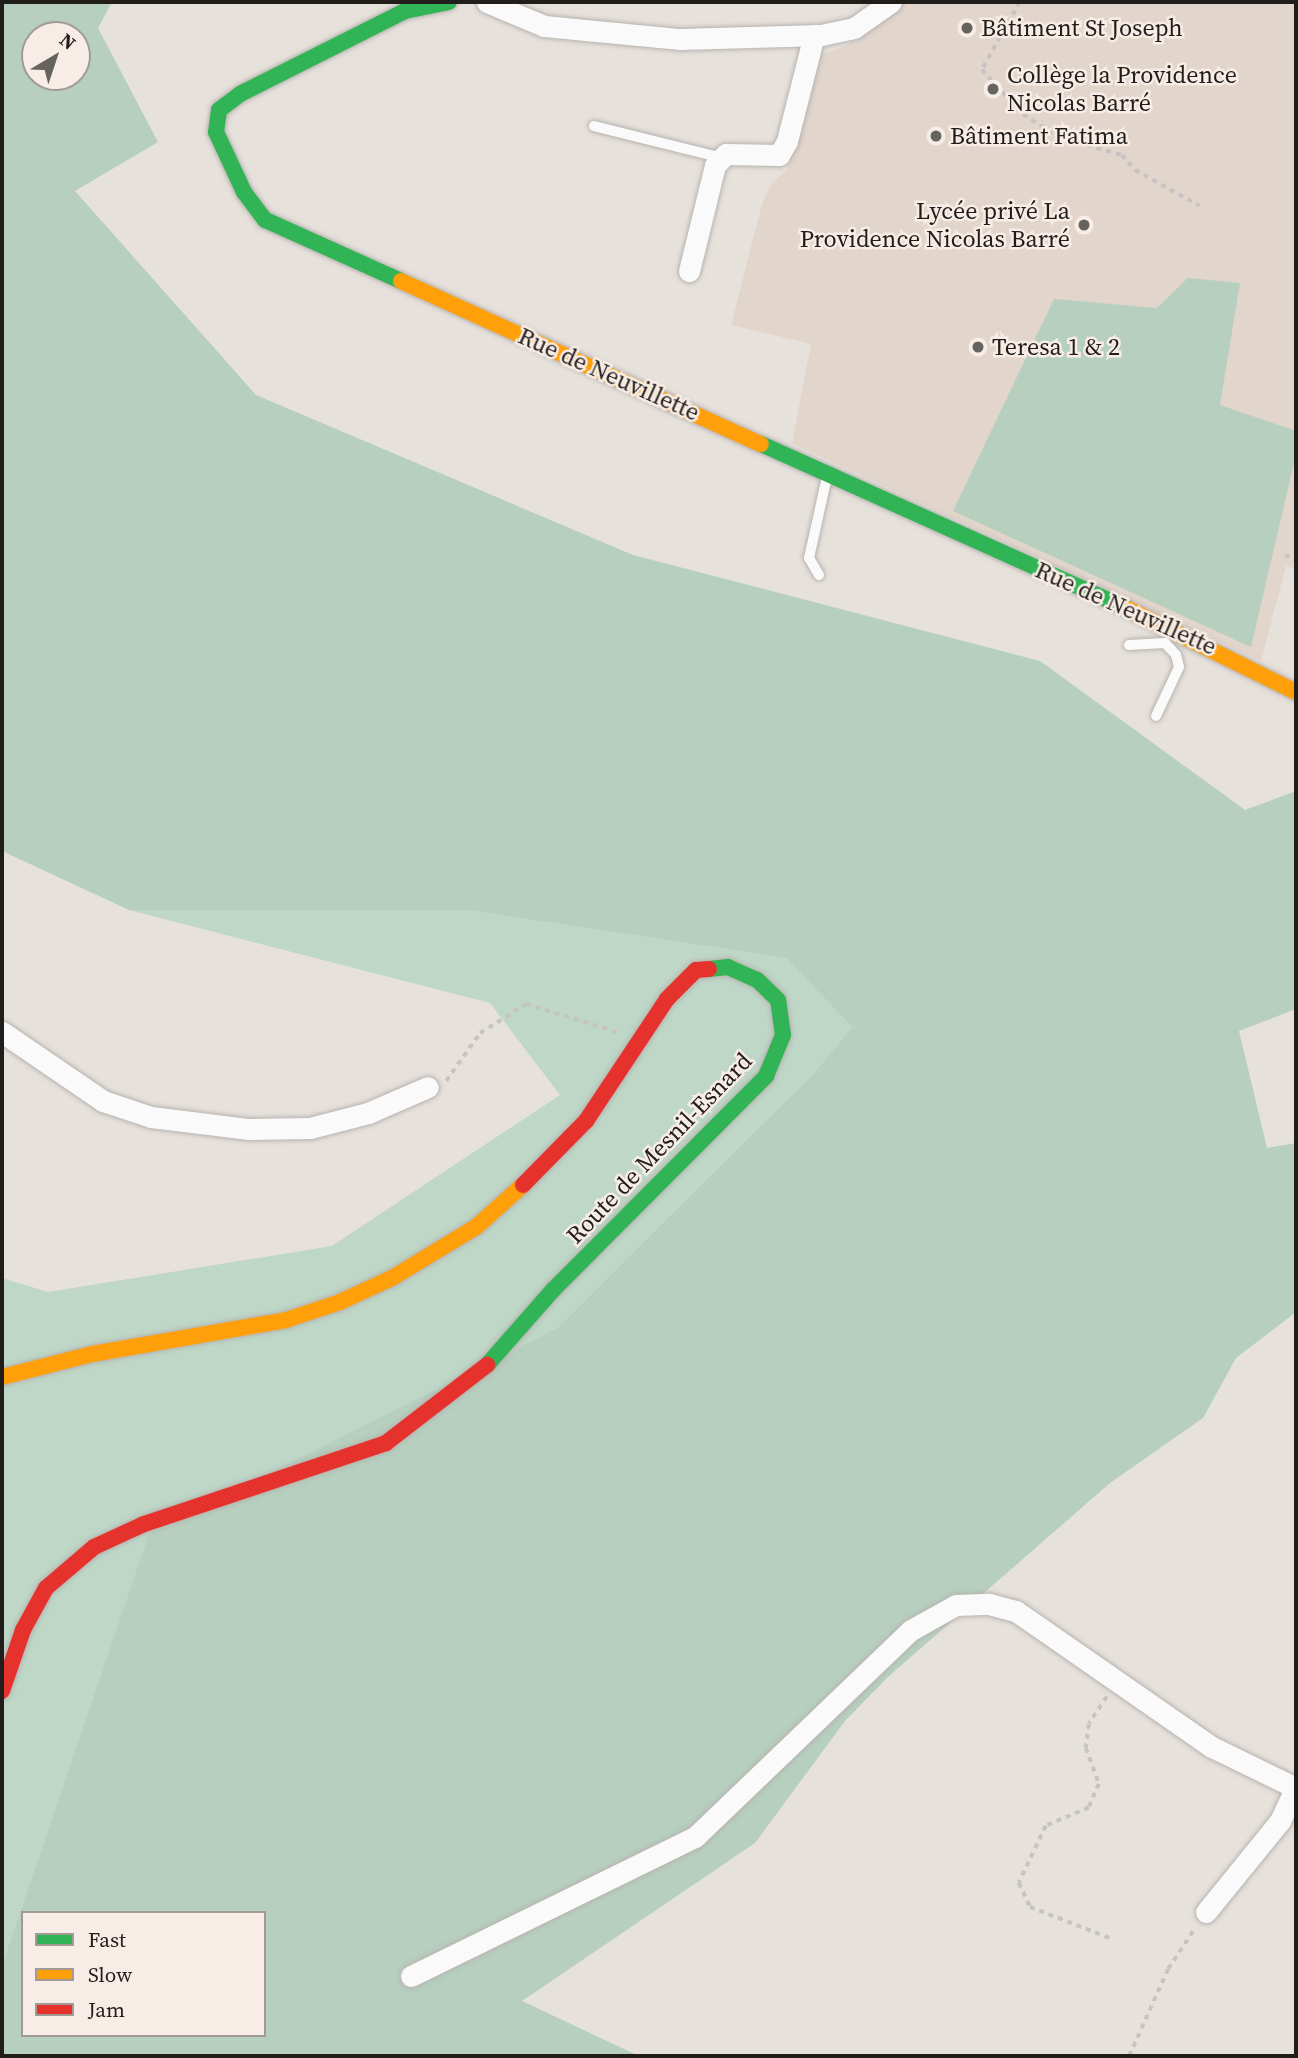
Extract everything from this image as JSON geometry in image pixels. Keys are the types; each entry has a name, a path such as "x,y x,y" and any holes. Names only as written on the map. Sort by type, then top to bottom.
{"street":[{"name":"Rue de Neuvillette","path":"449,2 405,12 240,94 219,110 216,132 244,192 265,220 828,474 1169,636 1296,692"},
{"path":"486,2 544,26 680,39 814,36 854,28 891,2"},
{"path":"688,271 715,165 726,154 779,155 787,141 814,36"},
{"name":"Route de Mesnil-Esnard","path":"2,1377 92,1354 286,1320 340,1303 392,1278 476,1227 539,1171 586,1121 667,999 696,970 728,967 757,980 778,1000 783,1035 766,1076 553,1290 483,1369 386,1443 144,1524 94,1547 46,1588 23,1630 2,1691"},
{"path":"2,1032 103,1101 151,1117 249,1129 310,1128 368,1113 428,1087"},
{"path":"411,1976 695,1837 911,1630 938,1612 956,1605 989,1604 1016,1611 1116,1683 1212,1747 1296,1788 1280,1821 1209,1902"}],"lane":[{"path":"594,126 722,158"},
{"path":"819,575 809,558 828,474"},
{"path":"1129,645 1169,636 1179,667 1156,716"}],"path":[{"path":"1020,2 982,70 1023,114 1058,137 1122,155 1135,170 1200,206"},
{"path":"1285,555 1296,560"},
{"path":"428,1087 439,1090 480,1033 526,1004 642,1040"},
{"path":"1112,1939 1030,1907 1020,1883 1046,1826 1089,1808 1098,1784 1086,1748 1089,1724 1116,1683"},
{"path":"1129,2056 1167,1969 1209,1902"}],"shaded area":[{"path":"903,2 1296,2 1296,570 1286,566 1261,661 792,443 811,344 731,325 762,204 771,184 787,170 813,59 854,42 895,14"}],"green space":[{"path":"2,2 112,2 98,28 158,142 75,191 256,395 633,555 1040,661 1245,810 1296,791 1296,1009 1239,1031 1267,1148 1296,1143 1296,1312 1236,1358 1203,1418 1110,1483 889,1676 845,1721 755,1843 522,2001 639,2056 2,2056 2,1965 149,1534 557,1328 814,1073 852,1027 786,958 467,910 129,910 2,851"},
{"path":"1188,278 1240,283 1220,405 1296,431 1296,454 1251,647 953,511 1054,299 1157,308"},
{"path":"129,910 467,910 786,958 852,1027 814,1073 557,1328 149,1535 2,1965 2,1278 48,1292 332,1246 560,1095 490,1003"}],"traffic: fast":[{"path":"401,281 265,220 244,192 216,132 219,110 240,94 405,11 449,2"},
{"path":"761,444 1128,609"},
{"path":"487,1365 553,1290 766,1076 783,1035 778,1000 757,980 728,967 709,969"}],"traffic: slow":[{"path":"401,281 761,444"},
{"path":"1128,609 1296,692"},
{"path":"2,1377 92,1354 286,1320 340,1302 392,1278 476,1227 523,1185"}],"traffic: jam":[{"path":"523,1185 586,1121 667,999 696,970 709,969"},
{"path":"2,1691 23,1630 46,1588 94,1547 144,1524 386,1443 487,1365"}],"place":[{"name":"Bâtiment St Joseph","path":"967,28"},
{"name":"Collège la Providence Nicolas Barré","path":"993,89"},
{"name":"Bâtiment Fatima","path":"936,136"},
{"name":"Lycée privé La Providence Nicolas Barré","path":"1084,225"},
{"name":"Teresa 1 & 2","path":"978,347"}]}
